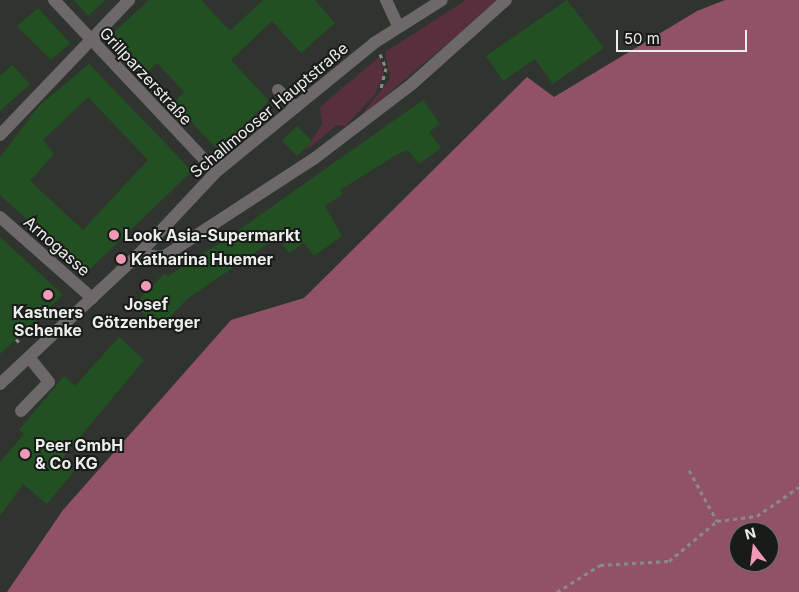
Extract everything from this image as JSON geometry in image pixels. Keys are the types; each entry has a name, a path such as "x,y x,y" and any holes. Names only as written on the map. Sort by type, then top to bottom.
{"street":[{"name":"Grillparzerstraße","path":"54,0 216,172"},
{"path":"0,134 129,0"},
{"path":"386,0 398,26"},
{"name":"Schallmooser Hauptstraße","path":"0,384 139,254 216,172 398,26 442,0"},
{"path":"139,254 163,257 315,158 412,84 506,0"},
{"path":"278,90 295,107"},
{"name":"Arnogasse","path":"0,218 92,298"},
{"path":"21,411 49,382 29,357"}],"path":[{"path":"689,470 717,521"},
{"path":"557,592 600,565 669,561 717,521 757,516 799,487"}],"shaded area":[{"path":"466,0 499,0 358,119 390,79 385,52"},
{"path":"725,0 799,0 799,592 7,592 63,510 231,320 304,298 527,77 554,97 697,11"},
{"path":"379,57 384,74 375,94 346,126 337,125 305,151 322,124 320,107"}],"building":[{"path":"74,0 106,0 88,16"},
{"path":"149,0 201,0 230,31 263,0 315,0 335,23 301,53 272,21 231,60 269,101 218,150 173,103 184,92 157,63 145,74 110,36"},
{"path":"567,0 604,48 553,84 535,59 503,81 486,56"},
{"path":"38,8 70,43 51,60 17,26"},
{"path":"89,64 192,171 86,273 0,195 0,157 40,105","holes":["88,97 148,160 83,230 30,181 54,154 43,140"]},
{"path":"12,65 30,84 0,111 0,76"},
{"path":"423,100 440,124 429,132 441,148 419,164 408,150 398,154 340,190 343,194 325,206 342,236 314,256 304,243 289,253 278,237 187,299 158,329 134,304 165,273 168,276 229,237"},
{"path":"297,126 312,141 297,156 282,141"},
{"path":"0,237 63,295 0,354"},
{"path":"119,337 144,360 61,460 74,471 47,504 23,484 0,516 0,462 24,434 19,430 64,376 75,386"}],"place":[{"name":"Look Asia-Supermarkt","path":"114,235"},
{"name":"Katharina Huemer","path":"121,259"},
{"name":"Josef Götzenberger","path":"146,286"},
{"name":"Kastners Schenke","path":"48,295"},
{"name":"Peer GmbH & Co KG","path":"25,454"}]}
